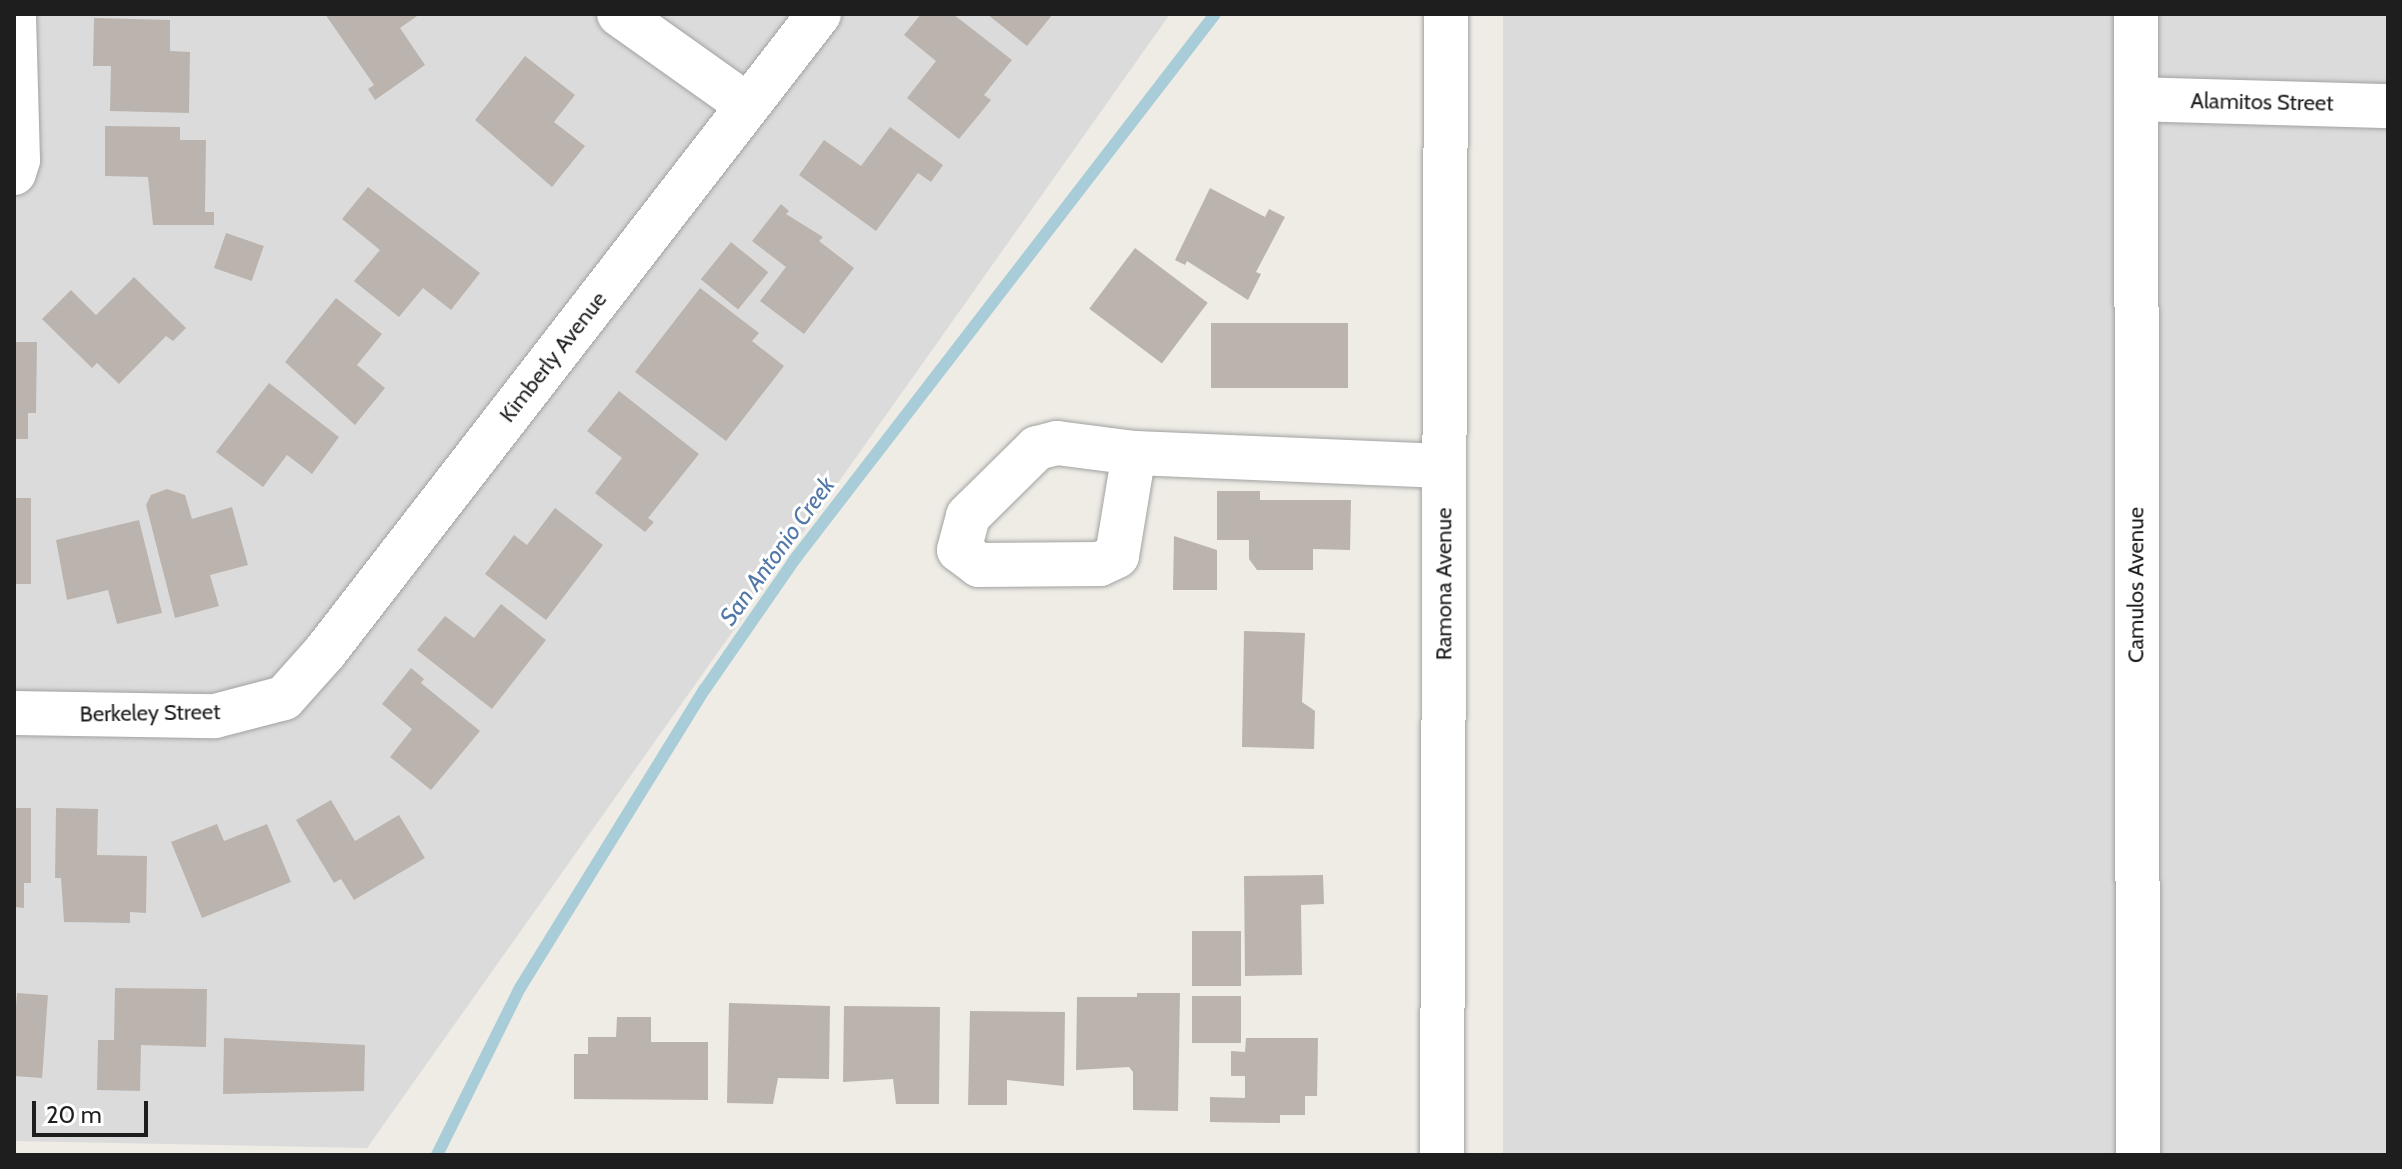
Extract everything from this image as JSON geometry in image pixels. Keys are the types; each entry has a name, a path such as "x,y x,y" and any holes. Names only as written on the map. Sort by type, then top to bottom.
{"street":[{"path":"14,14 18,160 14,173"},
{"path":"619,14 747,105"},
{"name":"Kimberly Avenue","path":"284,698 325,652 819,14"},
{"name":"Ramona Avenue","path":"1442,1155 1446,14"},
{"name":"Camulos Avenue","path":"2136,14 2138,1155"},
{"name":"Alamitos Street","path":"2136,99 2388,106"},
{"path":"1134,453 1444,466"},
{"name":"Berkeley Street","path":"14,713 215,716 284,698"}],"shaded area":[{"path":"14,14 1170,14 367,1148 14,1141"},
{"path":"1503,14 2388,14 2388,1155 1503,1155"}],"building":[{"path":"325,14 420,14 400,28 425,65 375,100 368,89 374,85"},
{"path":"921,14 953,14 1012,60 984,95 991,100 959,139 907,98 936,61 904,35"},
{"path":"987,14 1053,14 1027,46"},
{"path":"94,18 170,20 170,51 190,52 189,113 110,111 111,66 93,66"},
{"path":"525,56 575,95 554,122 585,146 552,187 475,120"},
{"path":"105,126 180,127 180,140 206,140 205,212 214,212 214,225 153,225 148,177 105,176"},
{"path":"890,127 943,165 931,182 918,173 876,231 799,175 824,140 861,166"},
{"path":"368,187 480,273 451,310 423,288 399,317 354,281 380,250 342,219"},
{"path":"1210,188 1265,217 1269,209 1285,217 1256,272 1261,274 1248,300 1187,261 1185,265 1175,260"},
{"path":"781,204 789,211 786,214 823,237 819,241 854,268 804,334 760,301 786,267 752,241"},
{"path":"226,233 264,246 252,281 214,268"},
{"path":"731,242 768,272 738,310 701,279"},
{"path":"1135,248 1208,303 1162,363 1089,309"},
{"path":"134,277 186,328 173,341 166,336 119,384 97,363 92,368 42,319 71,290 96,315"},
{"path":"700,288 759,333 752,341 784,366 726,441 635,372"},
{"path":"336,298 382,334 357,365 385,388 355,425 285,362"},
{"path":"1211,323 1348,323 1348,388 1211,388"},
{"path":"14,342 37,342 36,413 28,413 28,439 14,439"},
{"path":"269,383 339,437 312,474 287,455 263,487 216,452"},
{"path":"619,391 699,454 648,518 654,522 645,532 595,493 622,458 587,431"},
{"path":"167,489 185,495 192,519 232,507 248,565 210,575 219,606 175,618 146,505 151,495"},
{"path":"1217,491 1260,491 1260,500 1351,500 1350,550 1313,549 1313,570 1257,570 1249,559 1249,540 1217,540"},
{"path":"14,498 31,498 31,584 14,584"},
{"path":"555,508 603,545 546,620 485,574 514,535 527,545"},
{"path":"139,520 162,613 117,624 108,590 67,600 56,540"},
{"path":"1174,536 1217,550 1217,590 1173,590"},
{"path":"501,604 546,640 492,709 417,650 445,616 474,638"},
{"path":"1244,631 1305,633 1302,702 1315,711 1314,749 1242,747"},
{"path":"411,668 424,679 421,683 480,731 431,790 390,757 412,729 382,704"},
{"path":"331,800 355,841 399,815 425,858 354,900 341,879 334,883 296,820"},
{"path":"14,808 31,808 31,883 24,883 24,908 14,907"},
{"path":"56,808 98,809 97,855 147,856 146,913 130,912 130,923 64,922 61,878 55,878"},
{"path":"217,824 224,841 267,824 291,882 202,918 171,842"},
{"path":"1323,875 1324,904 1301,905 1302,975 1245,976 1244,876"},
{"path":"1192,931 1241,931 1241,986 1192,986"},
{"path":"115,988 207,989 206,1047 141,1045 140,1091 97,1090 98,1040 114,1040"},
{"path":"17,993 48,995 42,1078 14,1076"},
{"path":"1137,993 1180,993 1178,1111 1133,1110 1133,1072 1129,1067 1076,1070 1077,997 1137,997"},
{"path":"1192,996 1241,996 1241,1043 1192,1043"},
{"path":"729,1003 830,1006 829,1079 778,1078 773,1104 727,1103"},
{"path":"844,1006 940,1007 939,1104 896,1104 893,1079 843,1082"},
{"path":"970,1011 1065,1012 1064,1086 1007,1080 1007,1105 968,1105"},
{"path":"617,1017 651,1017 651,1042 708,1042 708,1100 574,1099 574,1054 588,1054 588,1037 616,1037"},
{"path":"224,1038 365,1045 364,1091 223,1094"},
{"path":"1246,1038 1318,1038 1317,1096 1305,1096 1305,1115 1280,1115 1280,1123 1210,1122 1210,1097 1245,1098 1245,1076 1231,1076 1231,1051 1245,1052"}],"waterway":[{"name":"San Antonio Creek","path":"437,1155 520,988 705,689 795,559 1215,14"}]}
